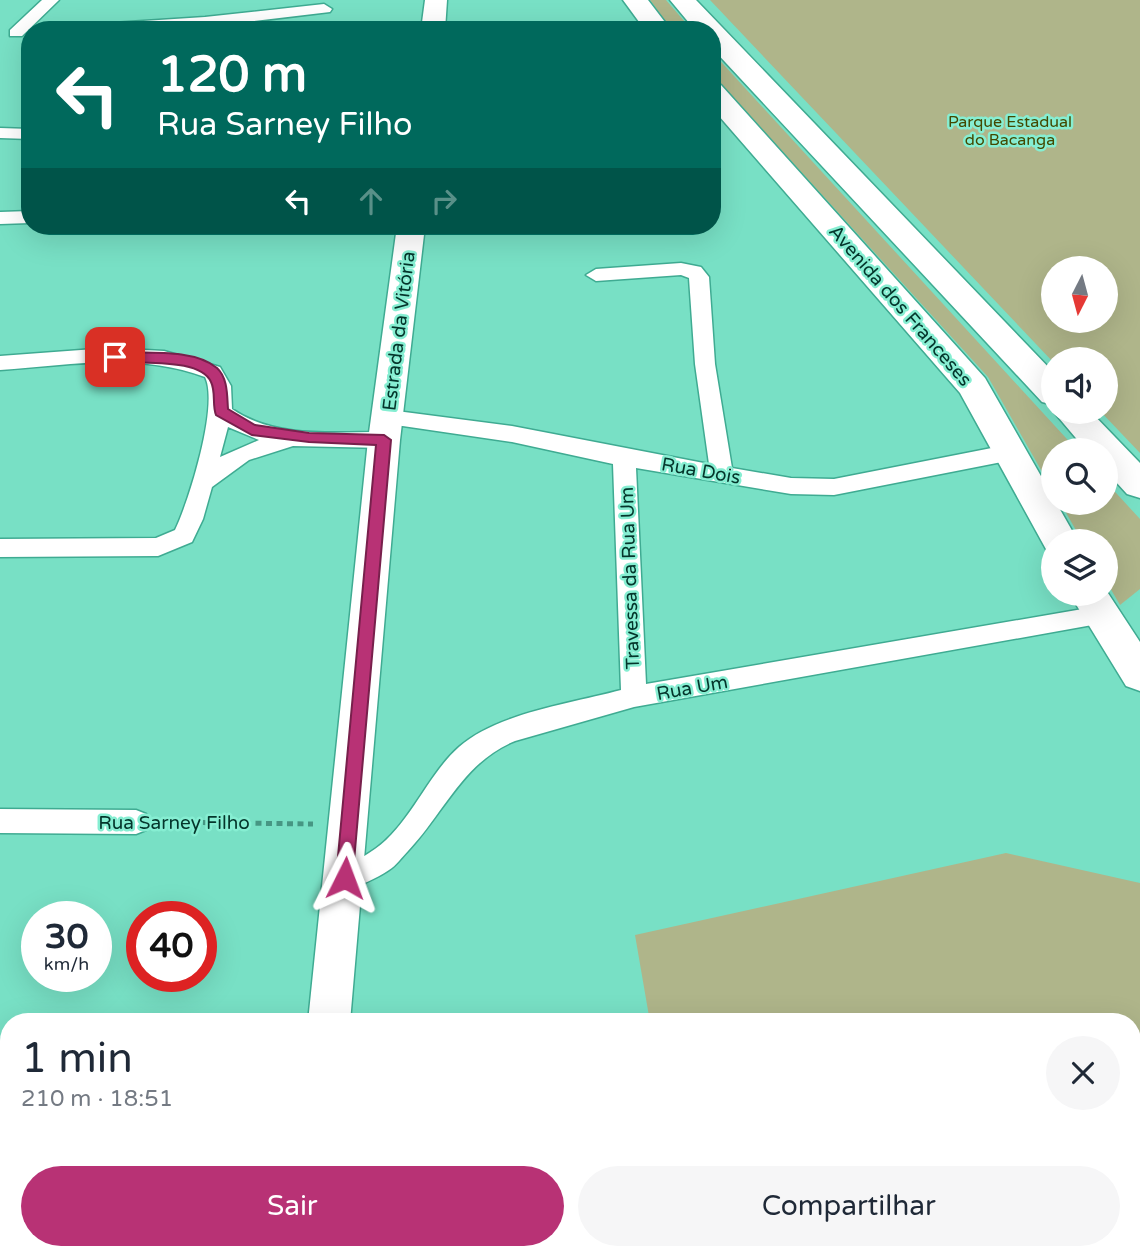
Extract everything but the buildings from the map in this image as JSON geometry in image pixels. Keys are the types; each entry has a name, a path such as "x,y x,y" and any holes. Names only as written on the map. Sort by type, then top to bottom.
{"main road":[{"path":"635,0 651,21"},
{"path":"682,0 700,21"},
{"path":"721,44 1041,380"},
{"name":"Avenida dos Franceses","path":"721,101 973,386 1054,529"},
{"path":"1082,424 1140,485"},
{"path":"1095,606 1137,671"},
{"path":"1137,671 1140,620"}],"street":[{"path":"27,21 51,0"},
{"path":"205,21 211,0"},
{"path":"434,21 436,0"},
{"path":"214,21 324,9"},
{"path":"0,133 21,134"},
{"path":"0,218 21,217"},
{"name":"Estrada da Vitória","path":"330,1013 386,428 410,235"},
{"path":"596,275 681,269 694,271 699,277 705,364 722,474"},
{"path":"0,363 115,357 192,362 213,372 220,386 221,412 184,536 158,547 0,548"},
{"path":"221,412 252,430 309,438"},
{"path":"202,483 221,464 242,452 309,438 386,428"},
{"name":"Rua Dois","path":"386,428 512,434 624,458 791,486 834,487 892,478 1012,452"},
{"name":"Travessa da Rua Um","path":"624,458 634,697"},
{"name":"Rua Um","path":"345,878 381,861 398,845 449,775 488,740 574,711 634,697 1084,606"},
{"name":"Rua Sarney Filho","path":"0,821 135,822"}],"path":[{"name":"Rua Sarney Filho","path":"135,822 348,824"}],"green space":[{"path":"650,0 666,0 684,21 665,21"},
{"name":"Parque Estadual do Bacanga","path":"710,0 1140,0 1140,453 1112,424 1118,424 1118,347 1041,347 1041,349"},
{"path":"721,62 1041,411 1041,424 1053,424 1066,438 1041,438 1041,470 988,377 721,84"},
{"path":"1118,495 1140,519 1140,589 1120,605 1118,529 1075,529 1067,515 1118,515"},
{"path":"1006,853 1140,883 1140,1013 648,1013 635,935"}],"route":[{"path":"115,357 167,358 192,362 213,372 220,386 221,412 252,430 309,438 384,440 345,878"}]}
